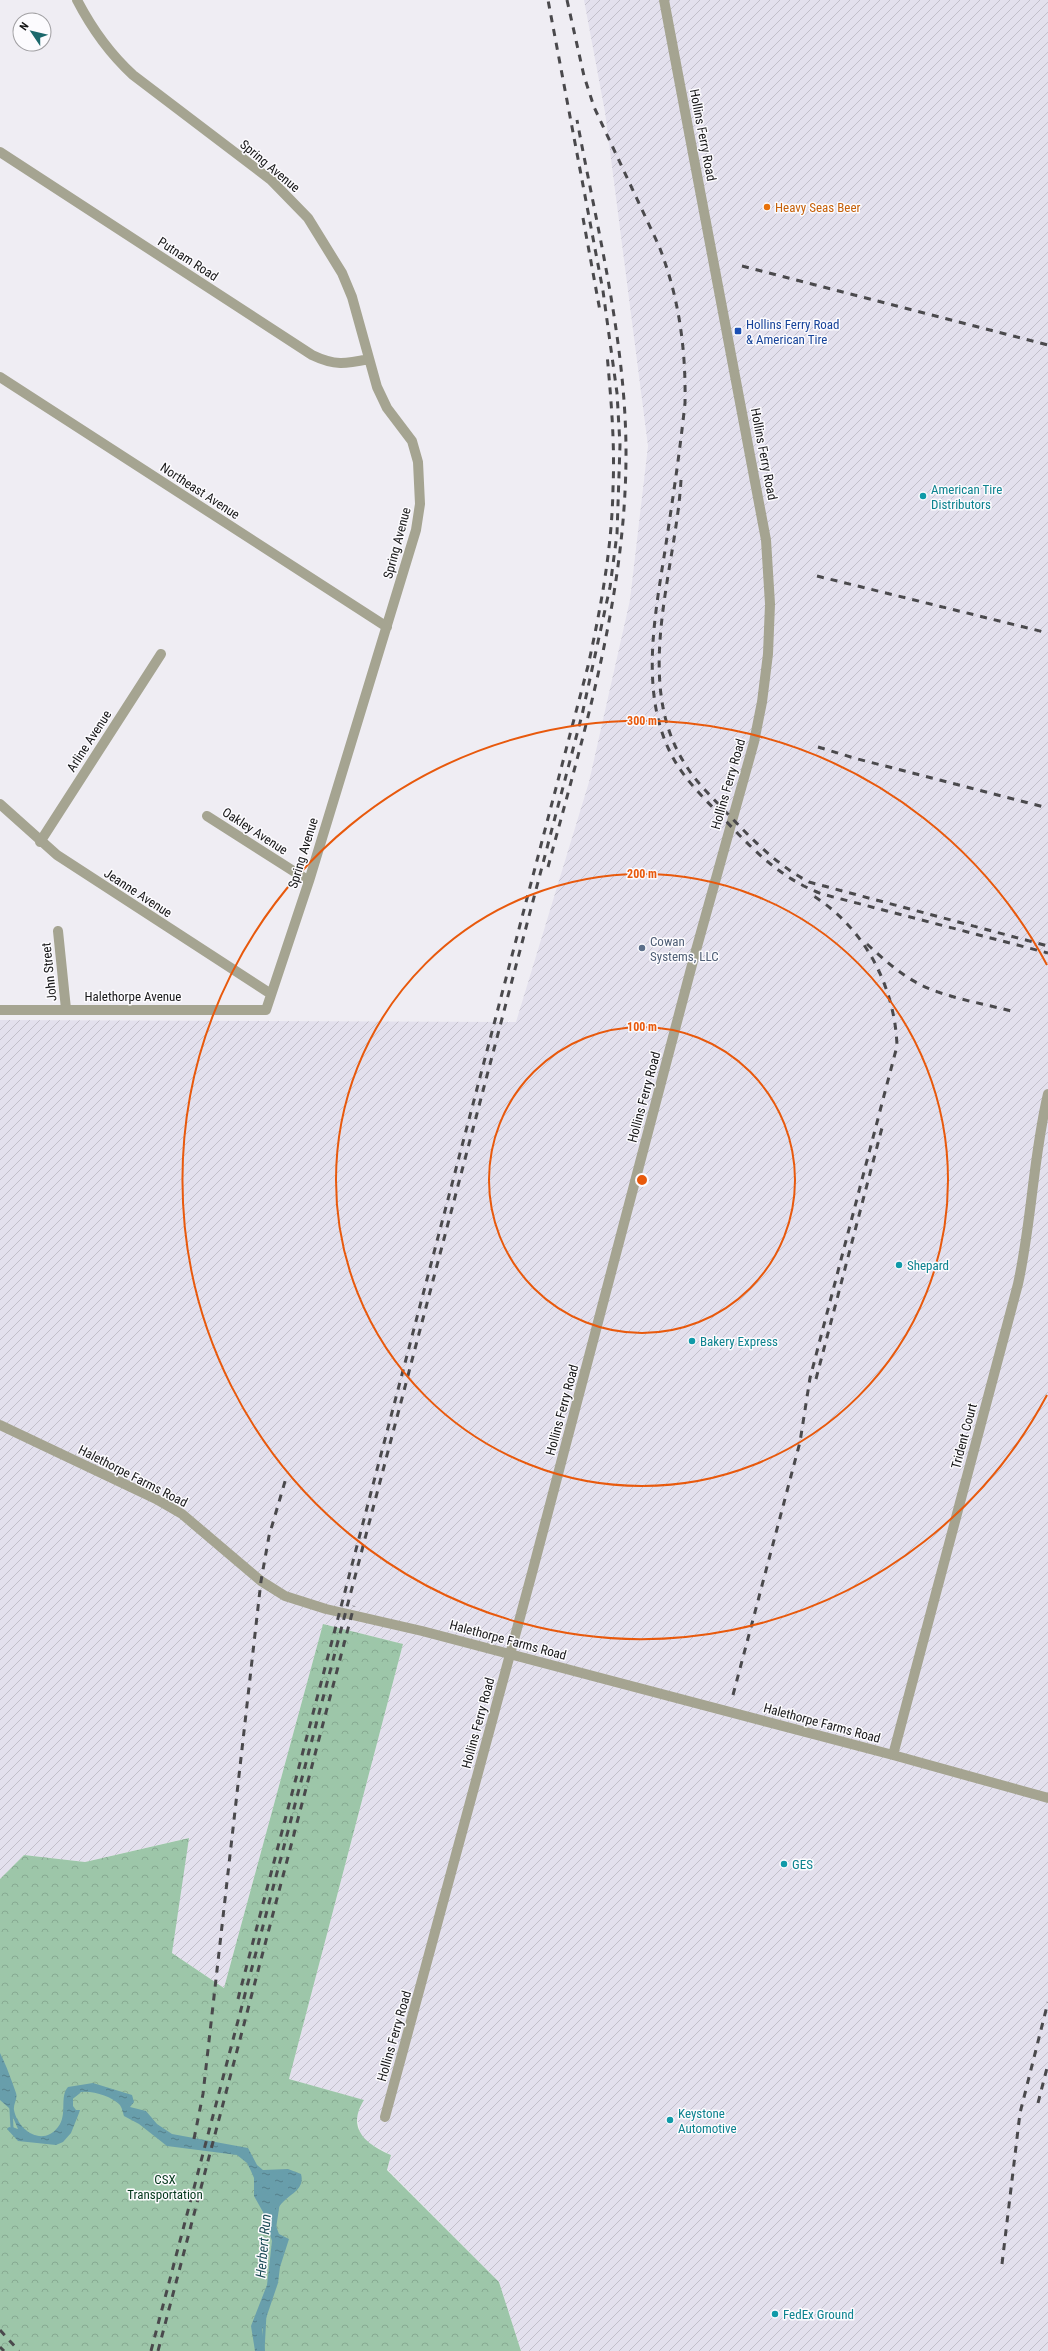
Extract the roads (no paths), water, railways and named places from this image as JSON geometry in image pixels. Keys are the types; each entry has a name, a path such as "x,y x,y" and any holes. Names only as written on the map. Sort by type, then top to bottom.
{"street":[{"name":"Spring Avenue","path":"77,0 99,39 116,59 133,75 271,180 308,218 342,273 352,297 377,387 387,408 412,441 418,462 420,504 416,530 309,881 266,1010"},
{"name":"Hollins Ferry Road","path":"385,2117 436,1936 691,967 754,742 762,702 768,654 770,604 765,532 664,0"},
{"name":"Putnam Road","path":"0,152 312,355 334,364 346,364 369,359"},
{"name":"Northeast Avenue","path":"0,377 387,627"},
{"name":"Arline Avenue","path":"40,842 161,654"},
{"name":"Jeanne Avenue","path":"0,804 57,856 271,994"},
{"name":"Oakley Avenue","path":"207,816 309,881"},
{"name":"John Street","path":"58,931 66,1010"},
{"name":"Halethorpe Avenue","path":"0,1010 266,1010"},
{"name":"Trident Court","path":"893,1755 1018,1284 1030,1224 1034,1168 1045,1118 1048,1094"},
{"name":"Halethorpe Farms Road","path":"0,1425 156,1499 182,1514 261,1581 285,1596 326,1609 510,1654 893,1755 1048,1798"}],"water":[{"path":"0,2053 16,2093 14,2110 16,2118 26,2130 32,2134 45,2136 52,2133 58,2127 63,2117 64,2096 68,2087 93,2083 132,2095 134,2102 130,2107 146,2111 157,2124 172,2134 248,2148 257,2165 263,2170 288,2169 301,2174 301,2182 298,2188 281,2204 277,2212 276,2221 279,2234 289,2239 280,2267 278,2283 262,2330 265,2351 255,2351 251,2326 267,2285 272,2241 263,2212 254,2196 254,2178 247,2163 237,2155 167,2146 139,2124 124,2116 122,2108 115,2101 103,2095 90,2092 77,2093 73,2095 73,2106 76,2110 80,2110 71,2133 63,2142 56,2145 18,2141 7,2129 9,2127 18,2129 9,2108 0,2100"}],"waterway":[{"name":"Herbert Run","path":"70,2099 79,2092"},
{"name":"Herbert Run","path":"11,2110 12,2128 17,2131"},
{"name":"Herbert Run","path":"275,2225 278,2205"},
{"name":"Herbert Run","path":"263,2351 265,2314"}],"railway":[{"path":"151,2351 582,715 610,587 617,534 620,445 617,393 603,291 548,0"},
{"path":"567,0 584,76 594,107 659,246 672,284 680,323 684,363 685,403 658,595 652,676 655,702 661,728 675,762 695,788 747,843 781,872 808,888 822,894 1048,953"},
{"path":"548,867 576,764 601,660 612,607 624,502 626,448 621,366 609,283 577,120"},
{"path":"583,218 600,311"},
{"path":"742,266 1048,345"},
{"path":"238,1999 588,666 605,577 612,510 613,438 607,354"},
{"path":"681,480 678,515 661,626 659,664 662,700 670,735 687,767 695,778 764,850 785,867 809,882 1048,946"},
{"path":"817,576 1048,633"},
{"path":"818,747 854,758 1048,808"},
{"path":"733,1695 800,1442 810,1378 897,1046 895,1024 890,1002 883,980 873,960 861,941 847,924 830,908 812,895"},
{"path":"867,944 892,966 919,984 953,997 1011,1011"},
{"path":"816,1379 883,1124"},
{"path":"194,2139 203,2094 261,1581 269,1536 286,1478"},
{"path":"158,2351 354,1606"},
{"path":"1002,2264 1020,2113 1048,2002"},
{"path":"1038,2103 1048,2064"},
{"path":"0,2330 19,2351"},
{"path":"0,2347 4,2351"}],"place":[{"name":"Heavy Seas Beer","path":"767,207"},
{"name":"Hollins Ferry Road & American Tire","path":"738,331"},
{"name":"American Tire Distributors","path":"923,496"},
{"name":"Cowan Systems, LLC","path":"642,948"},
{"name":"Shepard","path":"899,1265"},
{"name":"Bakery Express","path":"692,1341"},
{"name":"GES","path":"784,1864"},
{"name":"Keystone Automotive","path":"670,2120"},
{"name":"FedEx Ground","path":"775,2314"}],"park label":[{"name":"CSX Transportation","path":"165,2186"}]}
